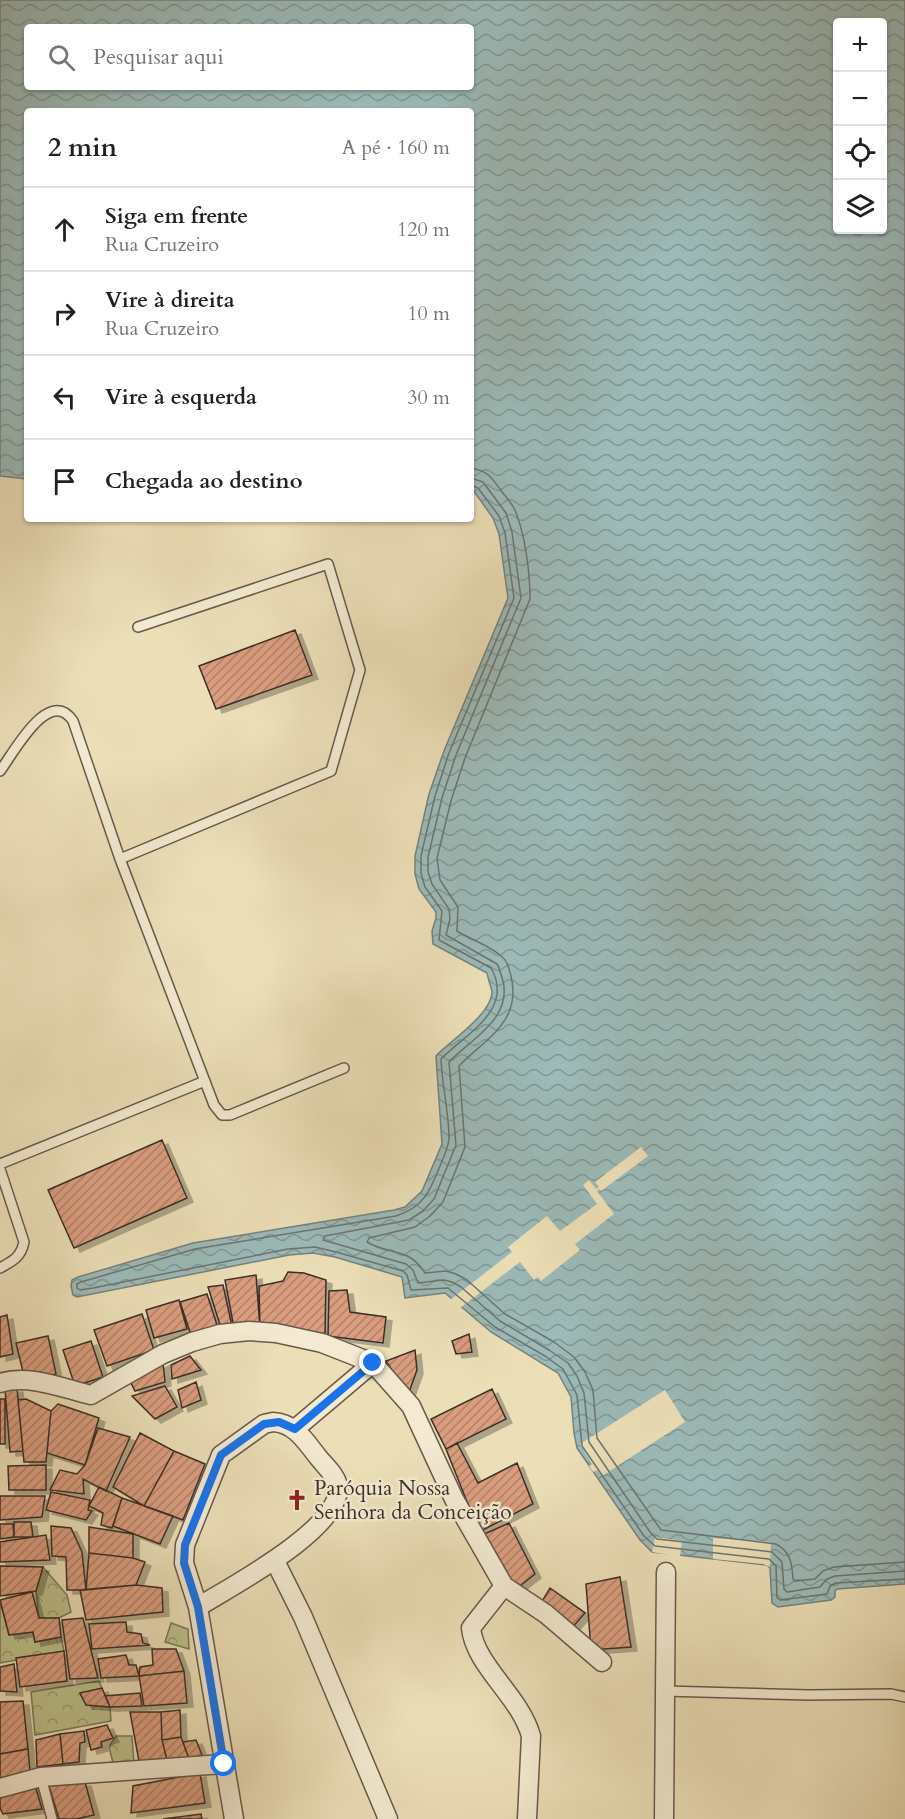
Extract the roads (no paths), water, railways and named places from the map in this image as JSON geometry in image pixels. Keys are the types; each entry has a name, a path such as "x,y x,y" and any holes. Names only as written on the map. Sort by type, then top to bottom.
{"street":[{"path":"0,1383 17,1379 91,1395 163,1354 192,1342 220,1334 249,1331 276,1333 321,1343 373,1363 411,1406 454,1499 504,1586 546,1614 602,1662"},
{"path":"295,1429 373,1363"},
{"path":"198,1607 275,1562 323,1520 338,1496 335,1478 295,1429 279,1422 264,1424 221,1455 185,1545 184,1563 198,1607 234,1819"},
{"path":"275,1562 303,1617 388,1819"},
{"path":"664,1819 666,1572"},
{"path":"504,1586 471,1628 477,1650 517,1707 529,1729 531,1736 527,1819"},
{"path":"0,1788 41,1777 224,1764"}],"lane":[{"path":"120,859 331,771 360,670 328,564 138,627"},
{"path":"0,771 39,718 52,711 60,710 68,714 73,721 120,859 206,1082 218,1111 222,1115 230,1115 344,1068"},
{"path":"0,1164 206,1082"},
{"path":"0,1169 24,1242 21,1254 0,1268"},
{"path":"665,1691 905,1696"},
{"path":"41,1777 52,1819"}],"water":[{"path":"0,0 905,0 905,1584 837,1589 835,1597 831,1600 778,1607 772,1603 770,1568 767,1565 652,1552 640,1540 577,1448 571,1397 558,1373 491,1332 445,1293 405,1298 402,1277 335,1257 313,1253 289,1255 77,1297 73,1295 72,1280 78,1277 193,1243 394,1210 405,1207 422,1191 442,1144 436,1056 478,1018 490,1000 492,992 487,973 433,944 432,931 436,912 419,889 415,874 415,856 429,794 444,751 508,598 499,534 493,518 474,491 474,108 24,108 24,479 0,476"}],"place":[{"name":"Paróquia Nossa Senhora da Conceição","path":"297,1500"}]}
